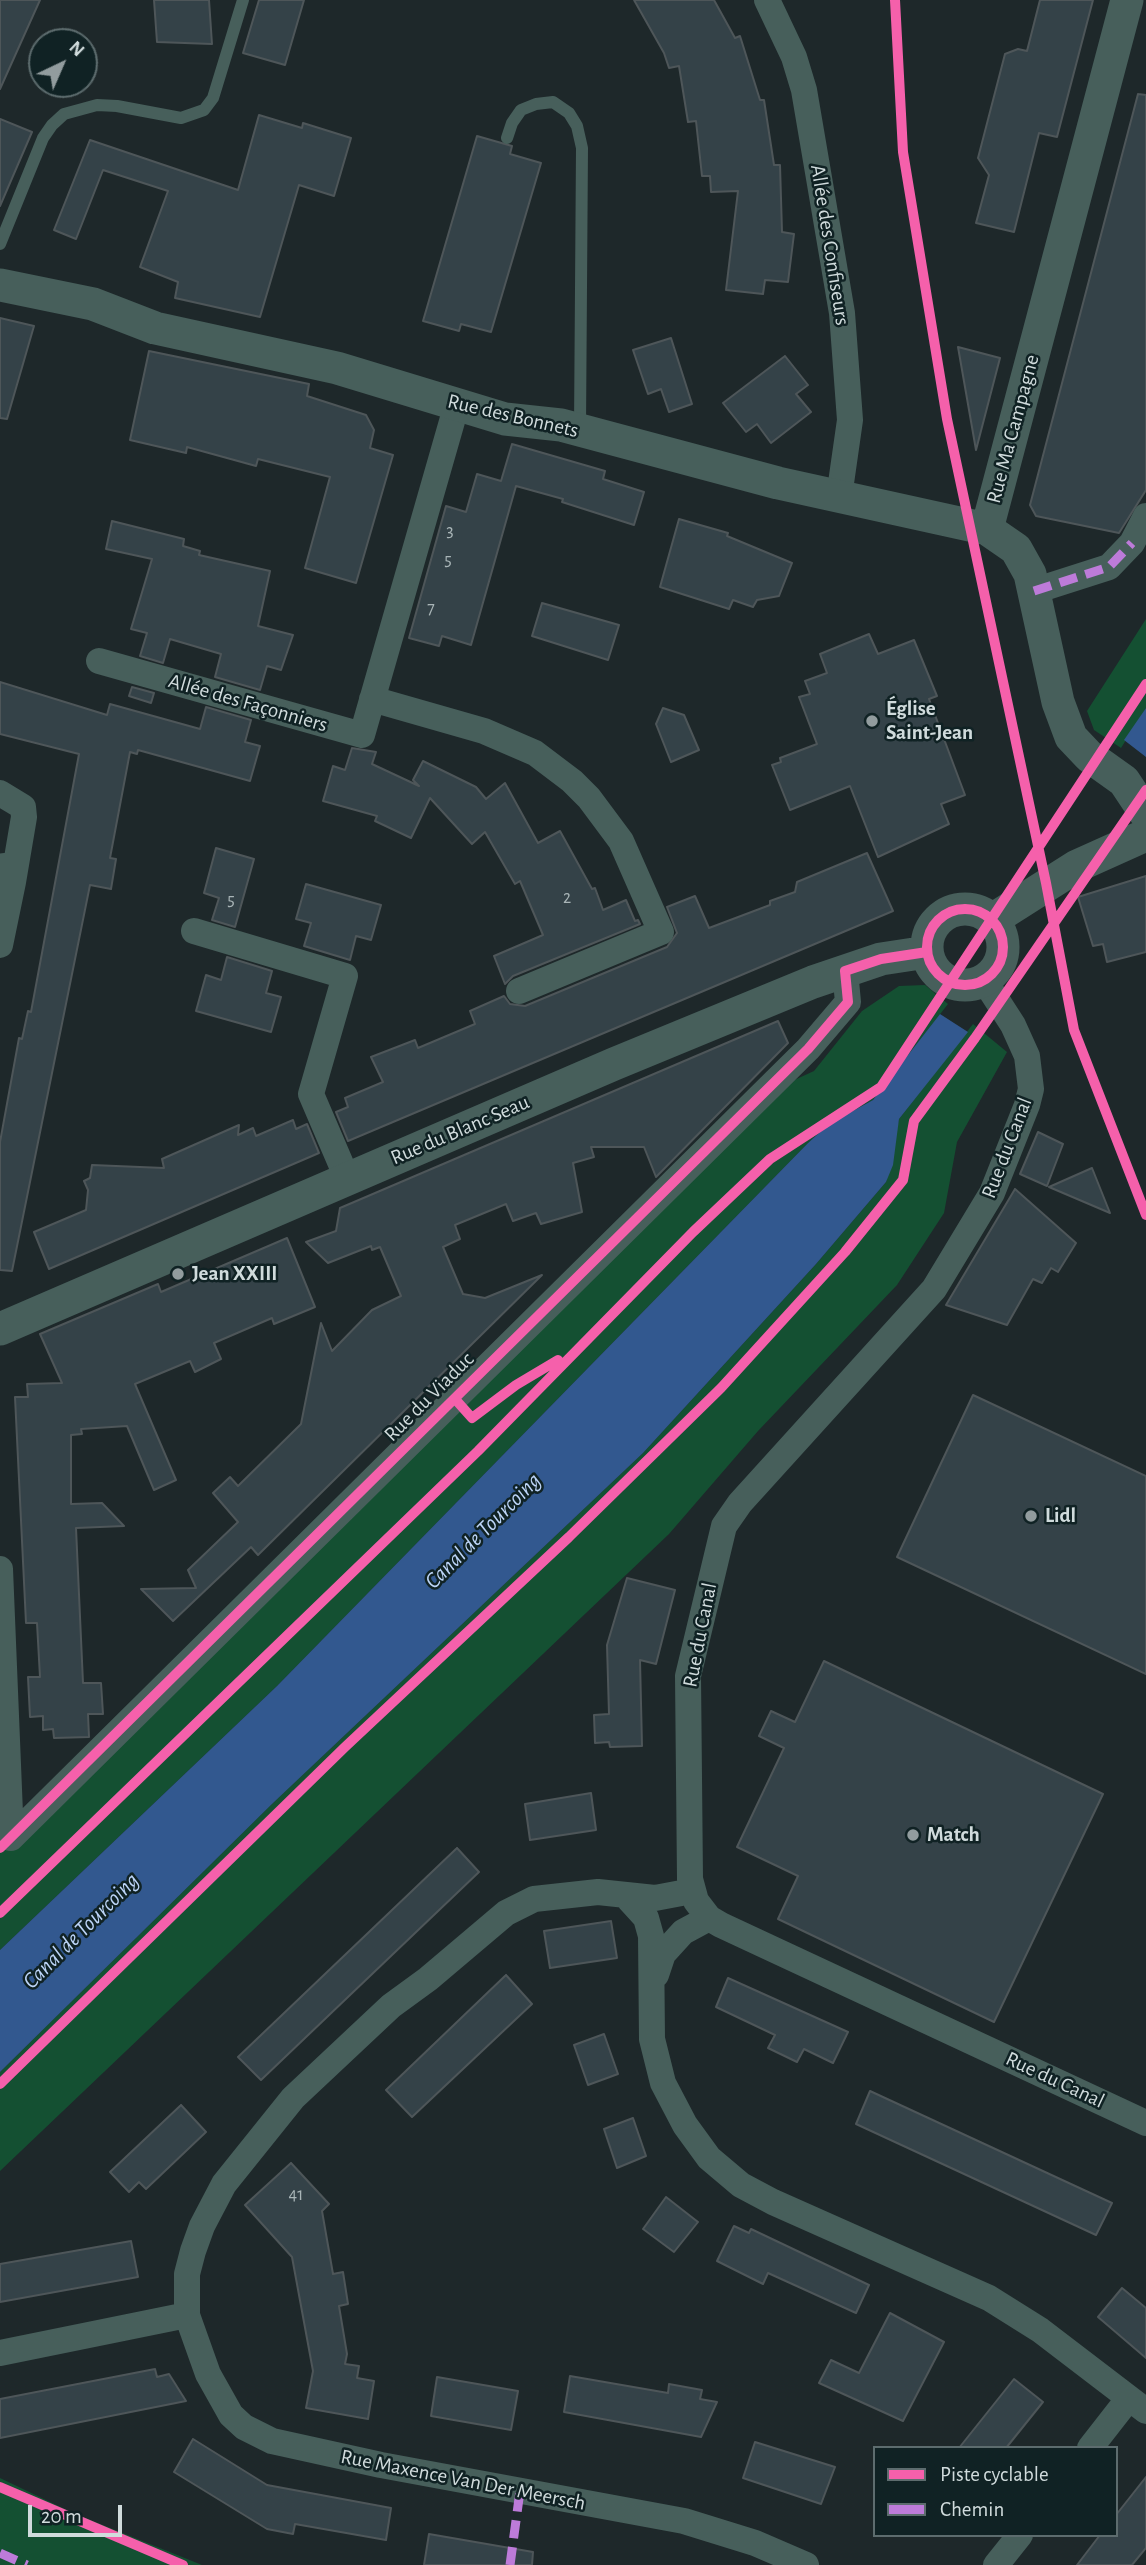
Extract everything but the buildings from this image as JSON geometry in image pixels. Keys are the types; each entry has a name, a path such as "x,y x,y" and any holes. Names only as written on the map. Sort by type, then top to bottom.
{"street":[{"name":"Allée des Confiseurs","path":"767,0 794,57 804,90 842,313 850,420 839,497"},
{"name":"Rue Ma Campagne","path":"1127,0 987,529 1016,549 1030,574 1058,702 1071,737 1089,756 1124,781 1146,814"},
{"name":"Rue des Bonnets","path":"0,285 93,304 155,328 337,368 505,419 561,425 839,497 987,529"},
{"name":"Allée des Façonniers","path":"99,661 362,734 457,404"},
{"path":"1034,591 1109,567 1132,543 1146,516"},
{"path":"372,699 484,731 535,753 581,789 621,841 661,932 519,991"},
{"path":"0,793 23,807 24,817 6,872 0,945"},
{"path":"992,920 1077,866 1146,835"},
{"path":"967,909 992,920 1001,935 1003,953 997,969 984,980 974,984 953,984 935,971 927,952 929,933 940,918 948,912 967,909"},
{"path":"194,931 345,976 312,1094 346,1178"},
{"name":"Rue du Blanc Seau","path":"0,1329 614,1064 845,971 881,959 927,952"},
{"name":"Rue du Viaduc","path":"7,1834 808,1049 848,1003 845,971"},
{"name":"Rue du Canal","path":"692,1891 688,1676 720,1536 740,1503 933,1289 992,1194 1021,1123 1031,1089 1027,1056 1021,1040 984,980"},
{"path":"0,1569 7,1834"},
{"path":"652,1986 663,1954 683,1932 709,1918 692,1891"},
{"name":"Rue Maxence Van Der Meersch","path":"692,1891 656,1898 598,1892 534,1899 506,1913 391,2006 293,2098 212,2203 187,2274 187,2315 195,2344 220,2399 244,2427 265,2438 320,2453 684,2521 755,2543 806,2565"},
{"path":"625,1895 646,1918 654,1955 652,2039 663,2083 685,2125 726,2174 773,2202 989,2298 1040,2330 1138,2404 1092,2446"},
{"name":"Rue du Canal","path":"709,1918 1146,2123"},
{"path":"0,2353 187,2315"},
{"path":"996,2565 1018,2537"}],"lane":[{"path":"0,244 43,138 64,114 97,105 181,118 204,110 213,98 243,0"},
{"path":"507,138 512,122 521,110 553,102 569,113 580,137 580,431"}],"green space":[{"path":"1146,619 1146,708 1121,748 1094,730 1087,711"},
{"path":"925,985 948,1004 873,1100 829,1124 808,1143 277,1686 0,1950 0,1847 11,1848 779,1087 814,1071 862,1011 899,986"},
{"path":"973,1024 1007,1052 957,1142 944,1213 897,1285 758,1431 669,1534 0,2171 0,2072 272,1804 643,1453 816,1264 886,1182 899,1119"},
{"path":"0,2478 73,2513 202,2565 0,2565"}],"water":[{"path":"1146,708 1146,757 1124,740"},
{"name":"Canal de Tourcoing","path":"940,1014 968,1032 899,1119 893,1165 886,1182 816,1264 643,1453 272,1804 0,2072 0,1950 277,1686 808,1143 829,1124 873,1100"}],"marked path":[{"path":"1034,591 1109,567 1132,543"},
{"path":"510,2565 520,2491"},
{"path":"0,2553 27,2565"}],"cycle path":[{"path":"895,0 903,152 947,419 1046,883 1074,1030 1146,1215"},
{"path":"0,1913 478,1451 693,1232 770,1159 881,1087 1146,684"},
{"path":"0,2084 345,1747 569,1537 721,1388 845,1252 903,1180 914,1121 975,1038 1146,790"},
{"path":"965,909 980,912 992,920 1000,932 1003,947 1000,962 992,974 980,982 965,985 950,982 938,974 930,962 927,947 930,932 938,920 950,912 965,909"},
{"path":"0,1848 808,1049 848,1002 845,971 881,959 927,952"},
{"path":"455,1399 472,1418 516,1385 558,1360"},
{"path":"0,2487 183,2565"}],"place":[{"name":"Église Saint-Jean","path":"872,721"},
{"name":"Jean XXIII","path":"178,1274"},
{"name":"Lidl","path":"1031,1516"},
{"name":"Match","path":"913,1835"}]}
